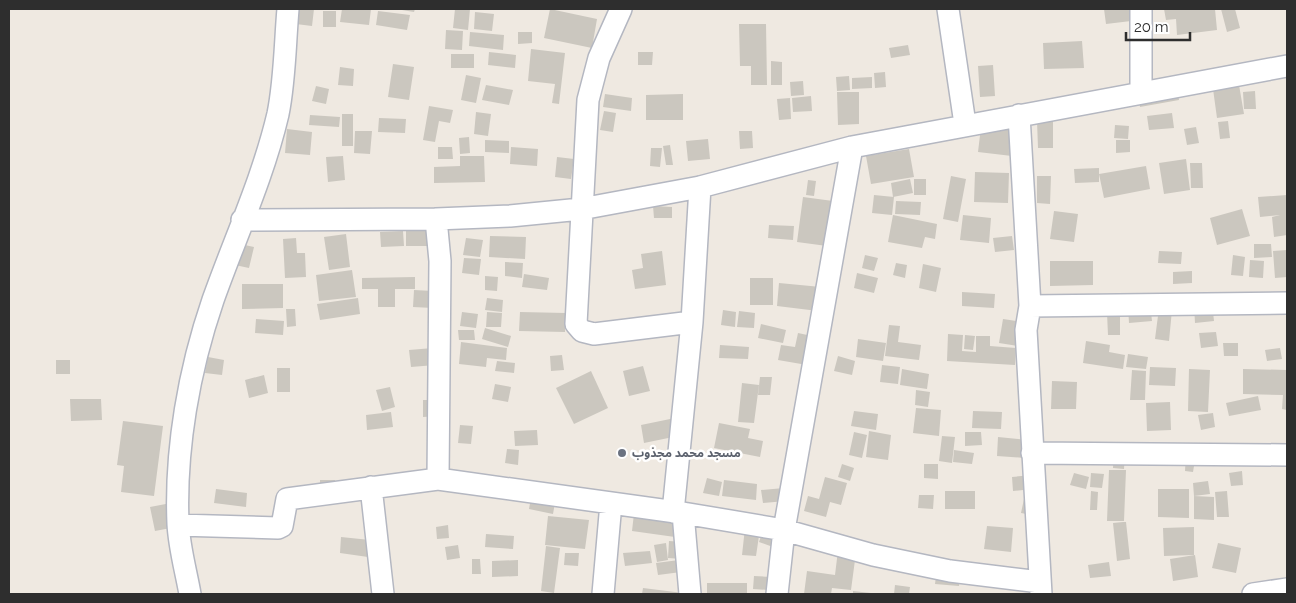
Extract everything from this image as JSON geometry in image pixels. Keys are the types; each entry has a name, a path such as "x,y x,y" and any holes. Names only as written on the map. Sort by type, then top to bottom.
{"street":[{"path":"190,594 178,525 185,416 212,302 258,182 278,112 288,9"},
{"path":"621,9 599,58 588,100 576,324 582,331 594,334 692,322"},
{"path":"948,9 965,124"},
{"path":"1141,9 1141,92"},
{"path":"242,220 436,219 510,216 581,208 700,187 852,146 1287,66"},
{"path":"178,525 278,528 284,522 287,499 438,479 678,512 784,530 872,555 1041,588 1026,330 1030,306 1019,116"},
{"path":"777,594 784,530 852,146"},
{"path":"690,594 678,512 700,187"},
{"path":"436,219 440,261 438,479"},
{"path":"1030,306 1287,303"},
{"path":"1032,453 1287,455"},
{"path":"371,488 383,594"},
{"path":"603,594 612,503"},
{"path":"1253,594 1287,588"}],"building":[{"path":"289,9 314,9 312,26 288,23"},
{"path":"342,9 371,9 369,25 340,22"},
{"path":"396,9 415,9 414,12"},
{"path":"455,9 470,9 468,30 453,28"},
{"path":"550,9 597,19 592,48 544,38"},
{"path":"1104,9 1130,9 1131,21 1106,24"},
{"path":"1164,9 1215,9 1217,30 1177,35 1176,19 1166,20"},
{"path":"1221,9 1235,9 1240,28 1227,32"},
{"path":"323,11 336,11 336,27 323,27"},
{"path":"378,11 410,15 407,30 376,25"},
{"path":"475,12 494,14 492,31 474,29"},
{"path":"739,24 766,24 767,85 751,85 751,66 740,66"},
{"path":"446,30 463,31 462,50 445,49"},
{"path":"470,32 504,35 503,50 469,46"},
{"path":"518,32 532,32 532,43 518,44"},
{"path":"1082,41 1084,68 1044,69 1043,43"},
{"path":"908,45 910,55 891,58 889,48"},
{"path":"531,49 565,53 559,104 552,103 555,84 528,81"},
{"path":"489,52 516,55 515,68 488,65"},
{"path":"638,52 653,52 652,65 638,65"},
{"path":"451,54 474,54 474,68 451,68"},
{"path":"771,61 782,62 782,85 771,85"},
{"path":"393,64 414,67 409,100 388,97"},
{"path":"993,65 995,96 980,97 978,66"},
{"path":"340,67 354,69 353,86 338,85"},
{"path":"885,72 886,87 875,88 874,73"},
{"path":"466,75 481,78 476,103 461,100"},
{"path":"849,76 850,90 837,91 836,77"},
{"path":"872,77 872,88 852,89 852,78"},
{"path":"803,81 804,95 791,96 790,82"},
{"path":"486,85 513,90 509,105 482,100"},
{"path":"1239,85 1244,114 1217,118 1213,89"},
{"path":"316,86 329,89 326,104 312,101"},
{"path":"1177,87 1179,100 1140,107 1138,93"},
{"path":"1255,91 1256,109 1244,109 1243,92"},
{"path":"837,92 859,92 859,124 838,125"},
{"path":"605,94 632,98 631,111 603,107"},
{"path":"683,94 683,120 646,120 646,95"},
{"path":"811,96 812,111 793,112 792,98"},
{"path":"790,98 791,119 779,120 777,99"},
{"path":"429,106 453,110 450,123 439,121 435,142 423,140"},
{"path":"604,111 616,113 613,132 600,130"},
{"path":"476,112 491,114 488,136 474,134"},
{"path":"1172,113 1174,128 1149,130 1147,116"},
{"path":"342,114 353,114 353,146 342,146"},
{"path":"310,115 340,117 339,127 309,125"},
{"path":"379,118 406,119 405,133 378,132"},
{"path":"1053,120 1053,148 1038,148 1037,121"},
{"path":"1228,121 1230,138 1220,139 1218,122"},
{"path":"1115,125 1129,126 1128,139 1114,138"},
{"path":"981,127 1016,130 1012,156 978,152"},
{"path":"1196,127 1199,143 1187,145 1184,129"},
{"path":"287,129 312,132 310,155 285,153"},
{"path":"355,131 372,131 370,154 354,153"},
{"path":"739,131 752,131 753,148 740,149"},
{"path":"469,137 470,153 460,154 459,138"},
{"path":"708,139 710,159 688,161 686,141"},
{"path":"485,140 509,141 509,153 485,152"},
{"path":"1116,140 1130,140 1130,152 1116,153"},
{"path":"670,145 673,165 666,165 663,146"},
{"path":"438,147 452,147 453,159 438,159"},
{"path":"511,147 538,149 537,166 510,164"},
{"path":"651,148 662,148 660,167 650,166"},
{"path":"909,149 914,177 871,184 866,156"},
{"path":"343,156 345,180 328,182 326,157"},
{"path":"460,156 484,156 485,182 434,183 434,167 460,166"},
{"path":"557,157 574,159 571,179 555,177"},
{"path":"1186,159 1190,190 1164,194 1159,163"},
{"path":"1190,163 1202,163 1203,188 1191,188"},
{"path":"1146,166 1150,189 1104,198 1099,174"},
{"path":"1099,168 1099,182 1075,183 1074,169"},
{"path":"975,172 1009,173 1008,203 974,202"},
{"path":"951,176 966,179 958,222 943,219"},
{"path":"1037,176 1051,176 1050,204 1037,203"},
{"path":"910,179 913,193 893,197 891,183"},
{"path":"914,179 926,179 926,195 914,195"},
{"path":"808,180 816,181 814,196 806,195"},
{"path":"874,195 894,197 892,215 872,213"},
{"path":"1287,195 1287,235 1274,237 1272,217 1280,215 1260,217 1258,197"},
{"path":"803,197 833,201 827,246 797,242"},
{"path":"896,201 921,202 920,215 895,214"},
{"path":"653,206 672,207 672,218 654,218"},
{"path":"1242,209 1250,236 1217,245 1210,218"},
{"path":"1054,211 1078,214 1074,242 1050,239"},
{"path":"893,215 937,224 935,239 925,237 922,248 888,242"},
{"path":"963,215 991,218 989,243 960,240"},
{"path":"769,225 794,226 793,240 768,238"},
{"path":"406,230 432,231 432,246 406,246"},
{"path":"403,231 404,246 381,247 380,232"},
{"path":"346,234 350,267 329,270 324,237"},
{"path":"490,236 526,237 525,259 489,257"},
{"path":"1012,236 1014,250 995,252 993,238"},
{"path":"296,238 297,253 305,253 306,277 285,278 283,239"},
{"path":"466,238 483,240 480,257 463,255"},
{"path":"240,244 254,247 249,268 235,265"},
{"path":"1254,244 1271,244 1272,257 1254,258"},
{"path":"1287,250 1287,277 1275,278 1273,251"},
{"path":"662,251 666,285 635,289 632,270 643,268 641,254"},
{"path":"1159,251 1182,252 1181,264 1158,263"},
{"path":"865,255 878,258 874,271 862,268"},
{"path":"1233,255 1245,257 1243,276 1231,275"},
{"path":"464,258 481,259 479,275 462,273"},
{"path":"1250,260 1264,261 1263,278 1249,277"},
{"path":"1050,261 1093,261 1093,285 1050,286"},
{"path":"505,262 523,263 522,278 505,276"},
{"path":"896,263 907,265 905,278 893,275"},
{"path":"923,264 941,268 936,292 919,288"},
{"path":"352,270 356,297 319,301 316,275"},
{"path":"1192,271 1192,283 1173,284 1173,272"},
{"path":"857,273 878,278 874,293 854,288"},
{"path":"524,274 549,278 547,290 522,287"},
{"path":"485,276 498,277 497,291 485,290"},
{"path":"415,277 415,289 395,289 395,307 378,307 378,289 362,289 362,278"},
{"path":"750,278 773,278 773,305 750,305"},
{"path":"779,283 821,287 818,311 777,306"},
{"path":"242,284 283,284 283,308 242,309"},
{"path":"414,290 433,291 433,308 413,307"},
{"path":"962,292 995,294 994,308 962,306"},
{"path":"358,298 360,314 320,320 317,304"},
{"path":"487,298 503,300 502,312 485,310"},
{"path":"1212,303 1214,321 1195,323 1194,305"},
{"path":"1150,304 1152,321 1129,323 1128,306"},
{"path":"1159,308 1172,310 1169,341 1155,339"},
{"path":"286,309 295,309 296,326 287,327"},
{"path":"723,310 736,312 735,327 721,325"},
{"path":"739,311 755,313 754,328 737,327"},
{"path":"462,312 478,314 476,328 460,326"},
{"path":"487,312 502,313 501,327 486,327"},
{"path":"520,312 566,313 565,332 519,331"},
{"path":"1120,312 1120,335 1108,335 1107,313"},
{"path":"256,319 284,321 283,335 255,333"},
{"path":"1003,319 1022,322 1018,346 999,343"},
{"path":"761,324 786,330 783,343 758,338"},
{"path":"889,325 900,326 898,342 921,345 919,360 885,356"},
{"path":"485,328 511,336 508,347 482,339"},
{"path":"458,330 474,330 475,340 459,340"},
{"path":"1216,332 1218,346 1201,348 1199,333"},
{"path":"798,333 812,336 807,365 778,360 781,345 795,347"},
{"path":"948,334 963,335 962,351 976,352 976,336 990,336 990,346 1016,348 1015,365 947,361"},
{"path":"965,335 975,336 973,350 964,349"},
{"path":"858,339 886,343 883,361 856,357"},
{"path":"1086,341 1110,345 1109,352 1125,355 1123,369 1083,363"},
{"path":"461,342 507,348 506,360 487,358 486,367 459,364"},
{"path":"1223,343 1238,343 1238,356 1224,356"},
{"path":"720,345 749,347 748,359 719,358"},
{"path":"433,348 435,365 411,367 409,350"},
{"path":"1280,348 1282,359 1267,361 1265,350"},
{"path":"1128,354 1148,357 1146,369 1126,367"},
{"path":"562,355 564,370 551,371 550,356"},
{"path":"838,356 855,361 852,375 834,371"},
{"path":"208,357 224,360 222,375 205,373"},
{"path":"56,360 70,360 70,374 56,374"},
{"path":"497,361 515,363 514,373 495,371"},
{"path":"882,365 900,367 898,384 880,382"},
{"path":"643,366 650,391 629,396 623,371"},
{"path":"1150,367 1176,368 1175,386 1149,385"},
{"path":"277,368 290,368 290,392 277,392"},
{"path":"902,369 929,374 927,389 900,385"},
{"path":"1189,369 1210,370 1208,412 1188,411"},
{"path":"1243,369 1287,370 1287,410 1282,409 1283,395 1243,394"},
{"path":"1132,370 1146,371 1145,400 1130,400"},
{"path":"591,371 608,408 574,424 556,388"},
{"path":"264,375 268,393 249,398 245,380"},
{"path":"760,377 772,377 770,395 758,395"},
{"path":"1052,381 1077,382 1076,409 1051,409"},
{"path":"742,383 759,385 754,423 738,422"},
{"path":"495,384 511,387 508,402 492,399"},
{"path":"390,387 395,407 382,411 376,390"},
{"path":"916,390 930,392 928,407 915,405"},
{"path":"1258,396 1261,410 1229,416 1226,403"},
{"path":"70,399 101,399 102,420 71,421"},
{"path":"423,400 438,400 439,416 423,417"},
{"path":"1170,402 1171,430 1147,431 1146,403"},
{"path":"916,408 941,410 939,436 913,433"},
{"path":"854,411 878,414 876,430 851,426"},
{"path":"973,411 1002,412 1001,429 972,428"},
{"path":"391,412 393,427 367,430 366,415"},
{"path":"1213,413 1215,427 1201,430 1198,415"},
{"path":"675,418 678,436 644,443 641,425"},
{"path":"123,421 163,426 154,496 121,492 124,466 117,465"},
{"path":"719,423 750,429 748,438 763,441 760,457 714,448"},
{"path":"460,425 473,426 471,444 458,443"},
{"path":"537,430 538,445 515,446 514,431"},
{"path":"869,431 891,435 888,460 866,457"},
{"path":"854,432 867,435 862,458 849,455"},
{"path":"965,432 981,432 982,445 965,446"},
{"path":"942,436 955,437 952,463 939,461"},
{"path":"998,437 1027,440 1025,458 997,456"},
{"path":"507,449 519,450 518,465 505,463"},
{"path":"954,450 974,453 972,464 953,462"},
{"path":"1114,450 1125,451 1124,469 1113,468"},
{"path":"1186,453 1196,454 1193,472 1185,471"},
{"path":"842,464 854,468 850,481 838,477"},
{"path":"924,464 938,464 938,479 924,478"},
{"path":"1109,470 1126,470 1124,521 1107,521"},
{"path":"1242,471 1243,485 1231,486 1229,473"},
{"path":"1074,473 1089,477 1086,489 1070,485"},
{"path":"1091,473 1104,474 1102,488 1090,487"},
{"path":"1032,475 1033,489 1013,491 1012,477"},
{"path":"825,477 847,483 841,505 830,502 826,517 804,511 808,496 819,499"},
{"path":"707,478 722,482 719,496 703,493"},
{"path":"320,480 335,480 335,492 320,492"},
{"path":"724,480 757,484 756,500 722,496"},
{"path":"1208,481 1210,494 1194,496 1193,483"},
{"path":"784,488 786,501 763,503 761,490"},
{"path":"216,489 247,493 246,507 214,503"},
{"path":"1158,489 1189,489 1189,518 1158,517"},
{"path":"945,491 975,491 975,509 945,509"},
{"path":"1091,491 1098,492 1097,510 1090,510"},
{"path":"1227,491 1229,517 1217,517 1215,492"},
{"path":"532,492 556,497 553,514 529,509"},
{"path":"919,495 934,495 933,509 918,508"},
{"path":"1194,496 1214,497 1214,520 1194,519"},
{"path":"1024,499 1034,501 1032,515 1021,513"},
{"path":"171,503 176,527 155,531 150,507"},
{"path":"635,505 678,510 675,537 632,531"},
{"path":"548,516 589,520 585,549 545,545"},
{"path":"767,519 780,524 773,547 759,542"},
{"path":"1126,522 1130,559 1117,561 1113,523"},
{"path":"448,525 449,538 437,539 436,527"},
{"path":"987,526 1013,528 1011,552 984,549"},
{"path":"1194,527 1194,555 1164,556 1163,528"},
{"path":"745,528 760,529 756,556 742,555"},
{"path":"486,534 514,536 513,549 485,547"},
{"path":"341,537 370,540 368,557 340,553"},
{"path":"669,541 683,542 682,559 668,558"},
{"path":"839,542 857,545 851,590 832,588 831,594 804,594 807,571 835,575"},
{"path":"666,543 668,560 657,562 654,545"},
{"path":"1218,543 1241,548 1236,573 1212,568"},
{"path":"458,545 460,558 447,560 445,547"},
{"path":"546,546 560,548 554,593 541,591"},
{"path":"650,551 652,563 625,566 623,553"},
{"path":"565,553 579,553 578,566 564,565"},
{"path":"1195,555 1198,577 1173,581 1170,559"},
{"path":"472,559 480,559 481,574 472,574"},
{"path":"518,560 518,576 492,577 492,561"},
{"path":"679,560 681,572 658,575 656,563"},
{"path":"1109,562 1111,576 1090,578 1088,565"},
{"path":"937,569 960,572 959,586 935,584"},
{"path":"754,576 771,577 769,590 753,589"},
{"path":"707,583 747,583 747,594 707,594"},
{"path":"895,585 910,587 909,594 894,594"},
{"path":"643,588 683,593 683,594 642,594"},
{"path":"853,591 871,593 871,594 853,594"}],"place":[{"name":"مسجد محمد مجذوب","path":"622,453"}]}
